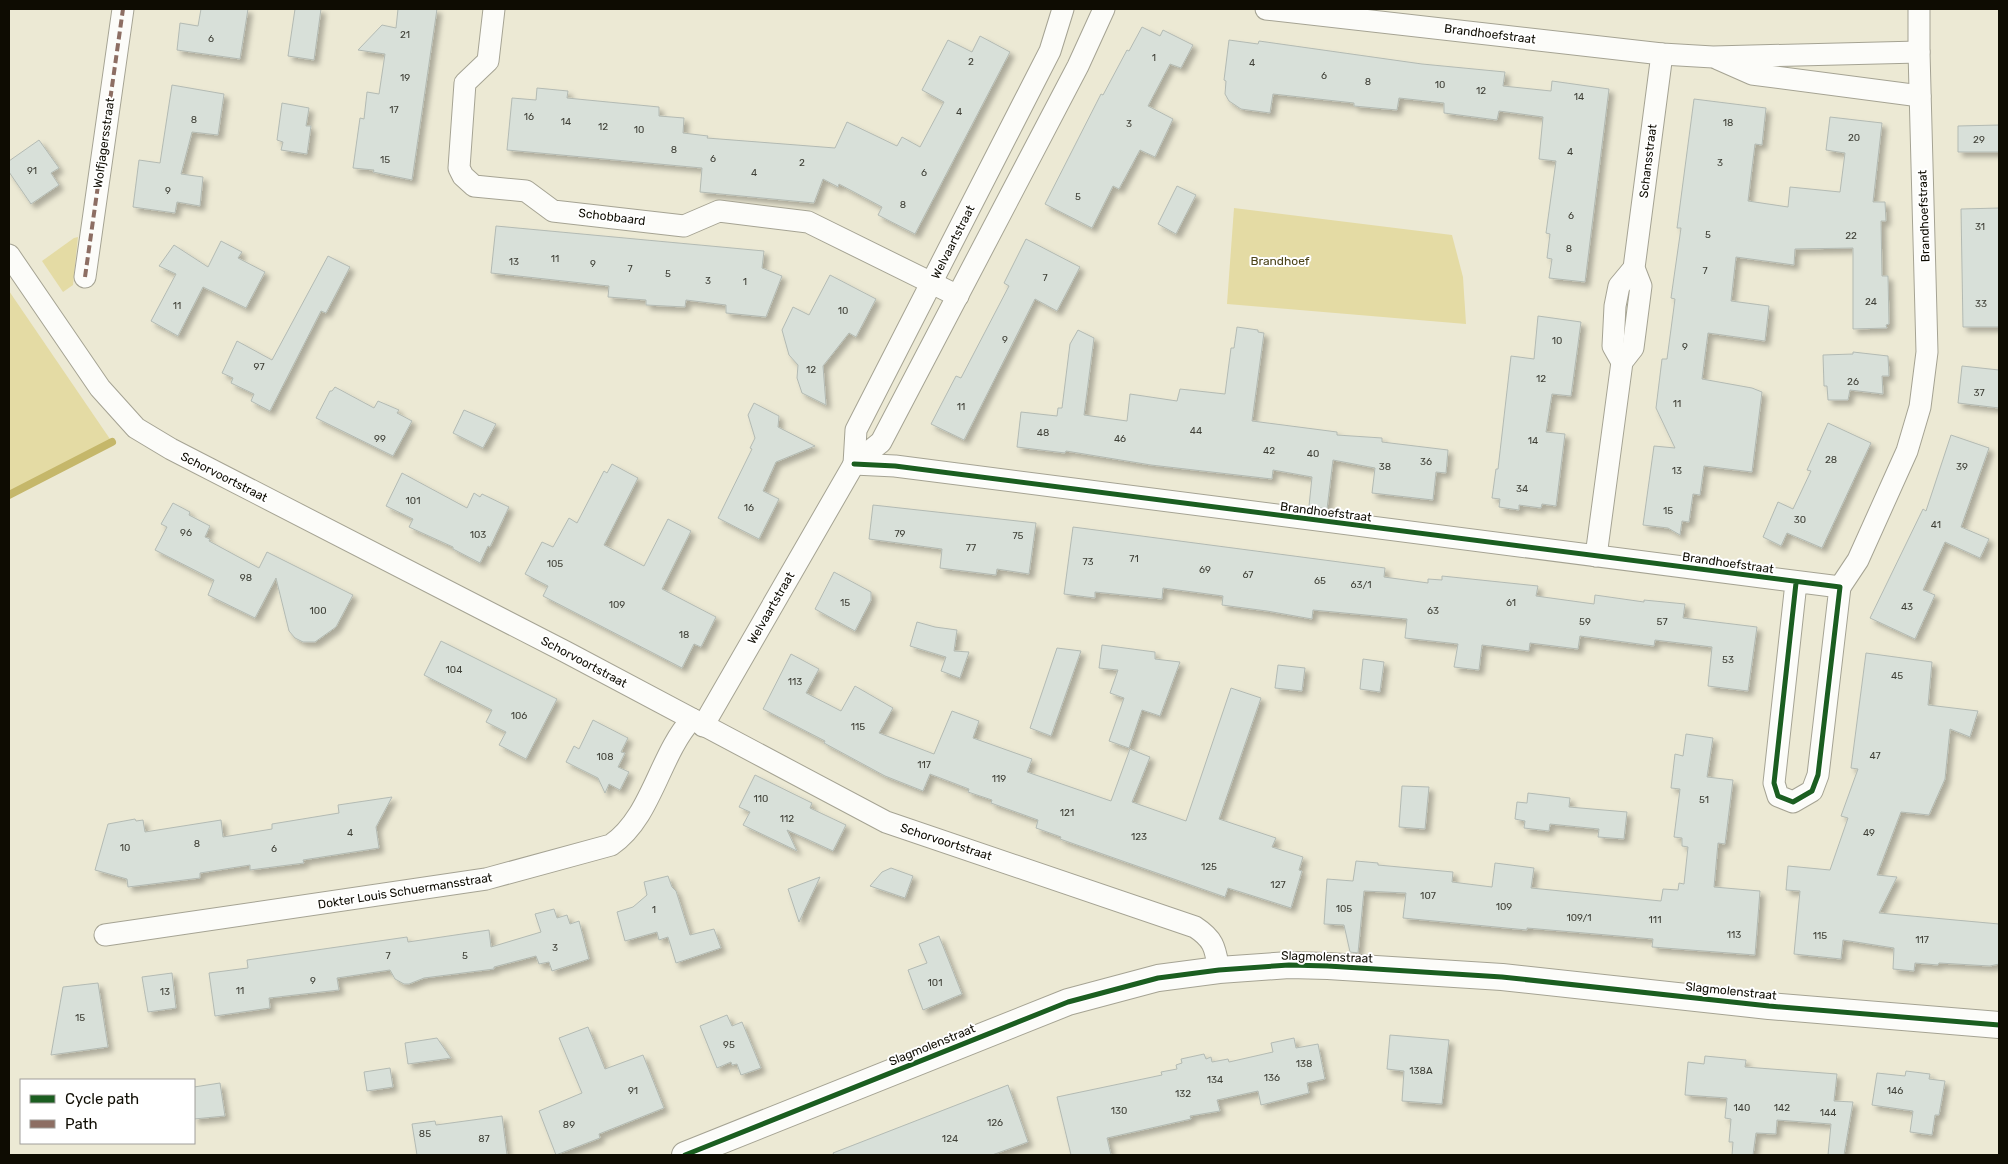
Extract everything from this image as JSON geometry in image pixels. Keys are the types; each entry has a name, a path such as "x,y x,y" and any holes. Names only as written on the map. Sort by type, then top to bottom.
{"street":[{"name":"Wolfjagersstraat","path":"85,277 123,9"},
{"name":"Schobbaard","path":"494,9 488,61 465,83 459,168 463,176 474,186 526,191 553,211 684,226 719,211 808,222 958,296"},
{"name":"Welvaartstraat","path":"854,464 856,430 1050,51 1063,9"},
{"name":"Welvaartstraat","path":"698,723 854,464 881,442 1078,66 1104,9"},
{"name":"Brandhoefstraat","path":"1266,9 1662,54 1713,57 1919,52"},
{"name":"Brandhoefstraat","path":"1796,583 1774,783 1778,796 1793,802 1812,791 1818,775 1840,587 1858,560 1906,451 1920,407 1928,352 1919,9"},
{"path":"1050,51 1078,66"},
{"name":"Schansstraat","path":"1596,556 1622,362 1614,346 1615,306 1619,286 1634,268 1662,54"},
{"name":"Brandhoefstraat","path":"1713,57 1752,74 1920,96"},
{"name":"Schorvoortstraat","path":"9,255 100,388 136,428 171,449 566,652 886,822 1195,927 1206,934 1214,944 1219,970"},
{"name":"Brandhoefstraat","path":"854,464 895,466 1796,583 1840,587"},
{"name":"Dokter Louis Schuermansstraat","path":"105,935 486,879 610,845 623,836 634,823 680,732 698,723"},
{"name":"Slagmolenstraat","path":"685,1155 1068,1002 1158,978 1219,970 1288,965 1483,976 1769,1006 1999,1025"}],"green space":[{"name":"Brandhoef","path":"1234,208 1452,235 1463,277 1466,324 1227,304"},
{"path":"78,237 73,285 63,292 42,261"},
{"path":"9,291 112,442 9,498"}],"building":[{"path":"201,9 248,9 240,59 177,50 180,23 198,26"},
{"path":"295,9 321,9 314,60 288,56"},
{"path":"398,9 437,9 412,180 373,172 374,170 353,168 360,118 364,119 367,92 379,94 385,54 358,50 382,25 396,28"},
{"path":"1142,27 1160,36 1163,30 1193,45 1181,68 1170,64 1148,106 1173,119 1155,157 1140,150 1119,189 1113,186 1092,228 1045,204 1101,94 1103,95 1127,50 1129,51"},
{"path":"980,36 1010,52 915,234 878,215 882,207 839,184 838,187 823,179 814,203 700,192 702,168 507,150 512,98 536,100 537,88 568,91 567,98 659,107 659,116 684,118 683,133 708,136 707,138 835,148 847,122 897,146 902,137 920,147 944,102 922,90 948,40 972,52"},
{"path":"1229,40 1258,44 1259,41 1422,64 1505,72 1503,86 1551,91 1552,81 1609,89 1585,282 1549,278 1552,259 1547,258 1550,234 1546,233 1556,161 1539,159 1543,117 1499,111 1497,120 1444,113 1444,103 1399,98 1397,110 1354,106 1354,103 1273,94 1270,113 1241,109 1229,101 1225,94 1226,81 1224,80"},
{"path":"172,85 224,94 218,135 192,132 181,174 203,177 200,206 177,202 175,213 133,207 139,160 160,163"},
{"path":"1694,99 1766,108 1762,145 1755,144 1748,201 1788,207 1790,187 1840,192 1845,153 1826,150 1830,117 1882,123 1873,202 1885,202 1886,221 1881,221 1882,276 1888,276 1889,324 1886,325 1887,328 1853,329 1853,248 1795,249 1794,265 1736,257 1731,301 1769,306 1765,341 1708,333 1702,379 1752,388 1762,392 1752,472 1704,466 1700,495 1693,494 1689,522 1682,521 1680,535 1668,528 1643,525 1654,446 1675,448 1656,408 1662,359 1667,359 1675,299 1671,298 1681,228 1677,228"},
{"path":"282,103 309,108 306,126 311,126 307,154 281,150 283,142 277,140"},
{"path":"1999,125 1999,152 1958,152 1958,126"},
{"path":"39,140 59,168 51,173 59,185 31,204 9,172 9,161"},
{"path":"1177,186 1196,195 1176,234 1158,224"},
{"path":"1999,208 1999,327 1963,327 1961,209"},
{"path":"496,226 764,251 762,268 782,276 766,317 726,313 726,305 686,300 685,307 646,305 646,300 608,297 609,286 491,273"},
{"path":"1026,239 1080,267 1057,311 1035,299 964,440 931,424 956,376 961,378 1009,286 1004,283"},
{"path":"221,241 242,252 238,258 265,272 246,308 203,287 178,336 151,321 176,274 159,266 174,245 208,267"},
{"path":"328,256 350,267 326,313 321,311 270,411 251,401 254,394 231,383 233,378 222,373 237,341 272,360"},
{"path":"830,275 876,299 856,337 849,333 823,366 826,405 802,393 797,378 798,365 789,355 782,330 793,307 809,315"},
{"path":"1538,316 1581,322 1571,396 1552,394 1546,432 1565,434 1556,506 1542,504 1541,508 1519,505 1519,510 1499,507 1500,499 1492,498 1496,469 1498,469 1511,356 1534,359"},
{"path":"1237,327 1258,330 1258,332 1264,333 1252,421 1337,432 1337,435 1382,438 1382,442 1448,450 1446,473 1436,472 1433,500 1372,493 1375,468 1333,460 1327,509 1309,506 1312,477 1273,470 1272,479 1151,465 1066,451 1065,453 1017,447 1021,412 1057,416 1058,408 1062,408 1070,344 1078,330 1094,338 1084,415 1127,421 1130,394 1177,401 1180,389 1225,394 1231,348 1234,348"},
{"path":"1853,352 1888,356 1889,376 1882,376 1883,394 1850,390 1848,400 1828,400 1827,386 1824,386 1823,355 1853,354"},
{"path":"1962,366 1999,370 1999,408 1958,403"},
{"path":"335,387 374,408 378,401 399,410 397,413 412,421 393,456 316,418 330,391"},
{"path":"754,403 779,416 778,427 815,446 776,462 763,491 779,499 759,539 718,518 752,449 750,448 755,438 748,415"},
{"path":"464,410 496,424 483,448 453,433"},
{"path":"1828,423 1871,443 1822,548 1787,533 1781,546 1763,537 1778,502 1793,509 1811,471 1807,470"},
{"path":"1951,435 1989,448 1961,527 1989,539 1980,558 1945,542 1923,590 1935,595 1915,639 1870,618 1923,509 1926,511"},
{"path":"612,464 638,478 604,545 644,566 668,519 691,531 662,589 716,617 701,647 694,644 682,668 543,596 548,586 525,574 542,542 553,547 569,518 577,523 604,471 607,473"},
{"path":"402,473 467,508 474,493 480,497 482,494 509,507 490,547 488,546 480,563 453,549 453,547 409,527 413,519 386,506"},
{"path":"173,503 190,512 189,515 210,526 205,537 210,539 209,541 259,568 267,552 353,595 336,627 315,642 303,642 295,638 289,631 276,578 255,618 208,595 214,580 155,550 167,527 161,524"},
{"path":"873,505 1036,523 1029,574 997,569 996,575 940,568 942,549 869,539"},
{"path":"1073,527 1385,568 1384,577 1428,583 1428,579 1442,580 1442,576 1538,586 1536,596 1594,604 1595,595 1644,602 1644,600 1685,604 1683,618 1757,627 1748,691 1708,686 1712,647 1655,640 1654,646 1580,636 1578,649 1530,643 1529,651 1482,645 1479,670 1454,667 1458,644 1405,638 1407,619 1313,610 1312,619 1222,605 1223,596 1163,588 1162,599 1095,592 1095,598 1064,594"},
{"path":"834,572 871,592 871,600 855,631 815,609"},
{"path":"917,622 957,630 954,651 969,652 960,678 941,671 946,657 910,646"},
{"path":"441,641 557,699 526,759 499,745 506,732 486,722 492,710 424,675"},
{"path":"1102,645 1155,652 1155,659 1180,662 1160,716 1142,710 1129,748 1109,741 1124,698 1110,693 1118,670 1099,668"},
{"path":"1057,648 1081,651 1051,736 1030,728"},
{"path":"1866,653 1932,662 1928,705 1978,711 1970,737 1950,729 1945,779 1929,815 1901,812 1877,875 1897,877 1879,913 1999,924 1999,964 1990,966 1915,963 1914,971 1893,969 1894,948 1843,940 1841,959 1794,954 1800,891 1786,890 1788,866 1830,870 1848,818 1841,816 1858,769 1851,768"},
{"path":"791,654 819,669 806,693 841,711 855,686 893,708 879,733 934,754 952,711 979,721 973,738 1032,759 1027,772 1111,801 1130,749 1150,757 1132,802 1186,821 1231,688 1261,698 1219,819 1276,838 1272,847 1303,857 1299,870 1302,871 1291,908 1228,888 1225,897 1060,839 1061,837 1036,828 1038,820 991,803 992,800 968,792 969,789 930,774 923,791 885,776 824,743 825,741 763,709"},
{"path":"1363,659 1384,662 1380,692 1360,689"},
{"path":"1278,665 1305,668 1302,691 1275,688"},
{"path":"593,720 628,738 621,752 625,753 618,767 629,772 620,790 609,784 605,793 598,778 566,762 574,746 579,749"},
{"path":"1686,734 1713,738 1707,777 1733,780 1725,844 1718,843 1714,887 1760,891 1755,955 1652,947 1653,939 1527,928 1527,930 1403,918 1406,893 1364,891 1358,953 1350,952 1344,925 1324,924 1327,879 1353,881 1356,861 1453,872 1452,882 1492,887 1495,863 1534,868 1531,888 1661,901 1663,889 1678,890 1679,883 1684,884 1688,847 1682,846 1682,838 1674,837 1680,789 1671,788 1675,754 1683,756"},
{"path":"755,775 812,803 810,808 846,825 833,851 787,830 797,851 743,825 750,812 739,807"},
{"path":"1402,786 1429,787 1425,829 1399,827"},
{"path":"1528,793 1570,798 1569,807 1627,812 1624,839 1598,837 1599,829 1550,824 1549,831 1524,828 1525,821 1515,819 1517,802 1527,803"},
{"path":"392,797 376,827 379,848 303,860 304,863 250,870 250,865 200,873 200,878 128,887 127,879 95,870 108,824 135,819 136,821 143,820 145,832 221,820 223,837 272,829 272,824 339,813 338,805"},
{"path":"891,868 913,876 905,898 870,886 882,872"},
{"path":"668,876 672,887 676,891 690,935 714,929 721,948 676,963 668,937 659,940 657,932 625,941 617,912 633,907 647,895 644,882"},
{"path":"820,877 799,922 788,889"},
{"path":"554,909 557,918 567,915 570,924 579,921 589,959 552,971 549,962 539,964 536,956 494,967 494,969 424,978 409,984 404,984 395,979 390,970 337,978 339,990 269,998 270,1008 215,1016 209,973 248,968 247,960 407,937 408,942 489,930 491,947 541,932 535,914"},
{"path":"939,936 962,994 923,1010 908,970 927,963 919,944"},
{"path":"172,973 176,1008 148,1012 142,977"},
{"path":"98,983 108,1047 51,1055 63,987"},
{"path":"727,1015 732,1026 742,1022 761,1068 741,1075 737,1064 732,1065 731,1062 717,1068 700,1026"},
{"path":"588,1027 605,1069 643,1055 664,1108 599,1134 600,1138 556,1155 539,1111 582,1093 559,1038"},
{"path":"1390,1035 1449,1040 1442,1104 1402,1101 1404,1071 1387,1069"},
{"path":"437,1038 451,1058 408,1064 405,1043"},
{"path":"1294,1038 1296,1048 1318,1044 1325,1079 1307,1083 1309,1093 1261,1105 1258,1091 1217,1100 1220,1111 1190,1116 1191,1119 1107,1138 1111,1155 1071,1155 1057,1097 1162,1075 1161,1072 1177,1069 1176,1065 1182,1063 1181,1059 1204,1054 1206,1059 1211,1057 1212,1062 1228,1059 1229,1062 1273,1052 1271,1043"},
{"path":"1705,1056 1746,1060 1745,1067 1837,1074 1834,1101 1853,1102 1844,1155 1828,1155 1831,1124 1777,1120 1776,1134 1756,1133 1753,1155 1732,1155 1733,1142 1729,1142 1731,1119 1725,1118 1727,1098 1685,1095 1688,1062 1704,1064"},
{"path":"390,1068 393,1087 367,1091 364,1072"},
{"path":"1906,1071 1930,1074 1929,1079 1945,1081 1939,1115 1935,1115 1932,1135 1910,1132 1913,1111 1872,1105 1877,1073 1905,1076"},
{"path":"220,1083 225,1116 195,1119 195,1087"},
{"path":"1008,1085 1028,1142 992,1155 834,1155 833,1153"},
{"path":"502,1116 507,1155 417,1155 412,1124 435,1121 436,1125"}],"waterway":[{"path":"9,495 112,442"}],"marked path":[{"path":"85,277 123,9"}],"cycle path":[{"path":"854,464 895,466 1840,587 1818,775 1812,791 1793,802 1778,796 1774,783 1796,583"},
{"path":"685,1155 1068,1002 1158,978 1219,970 1289,965 1502,977 1769,1006 1999,1025"}]}
